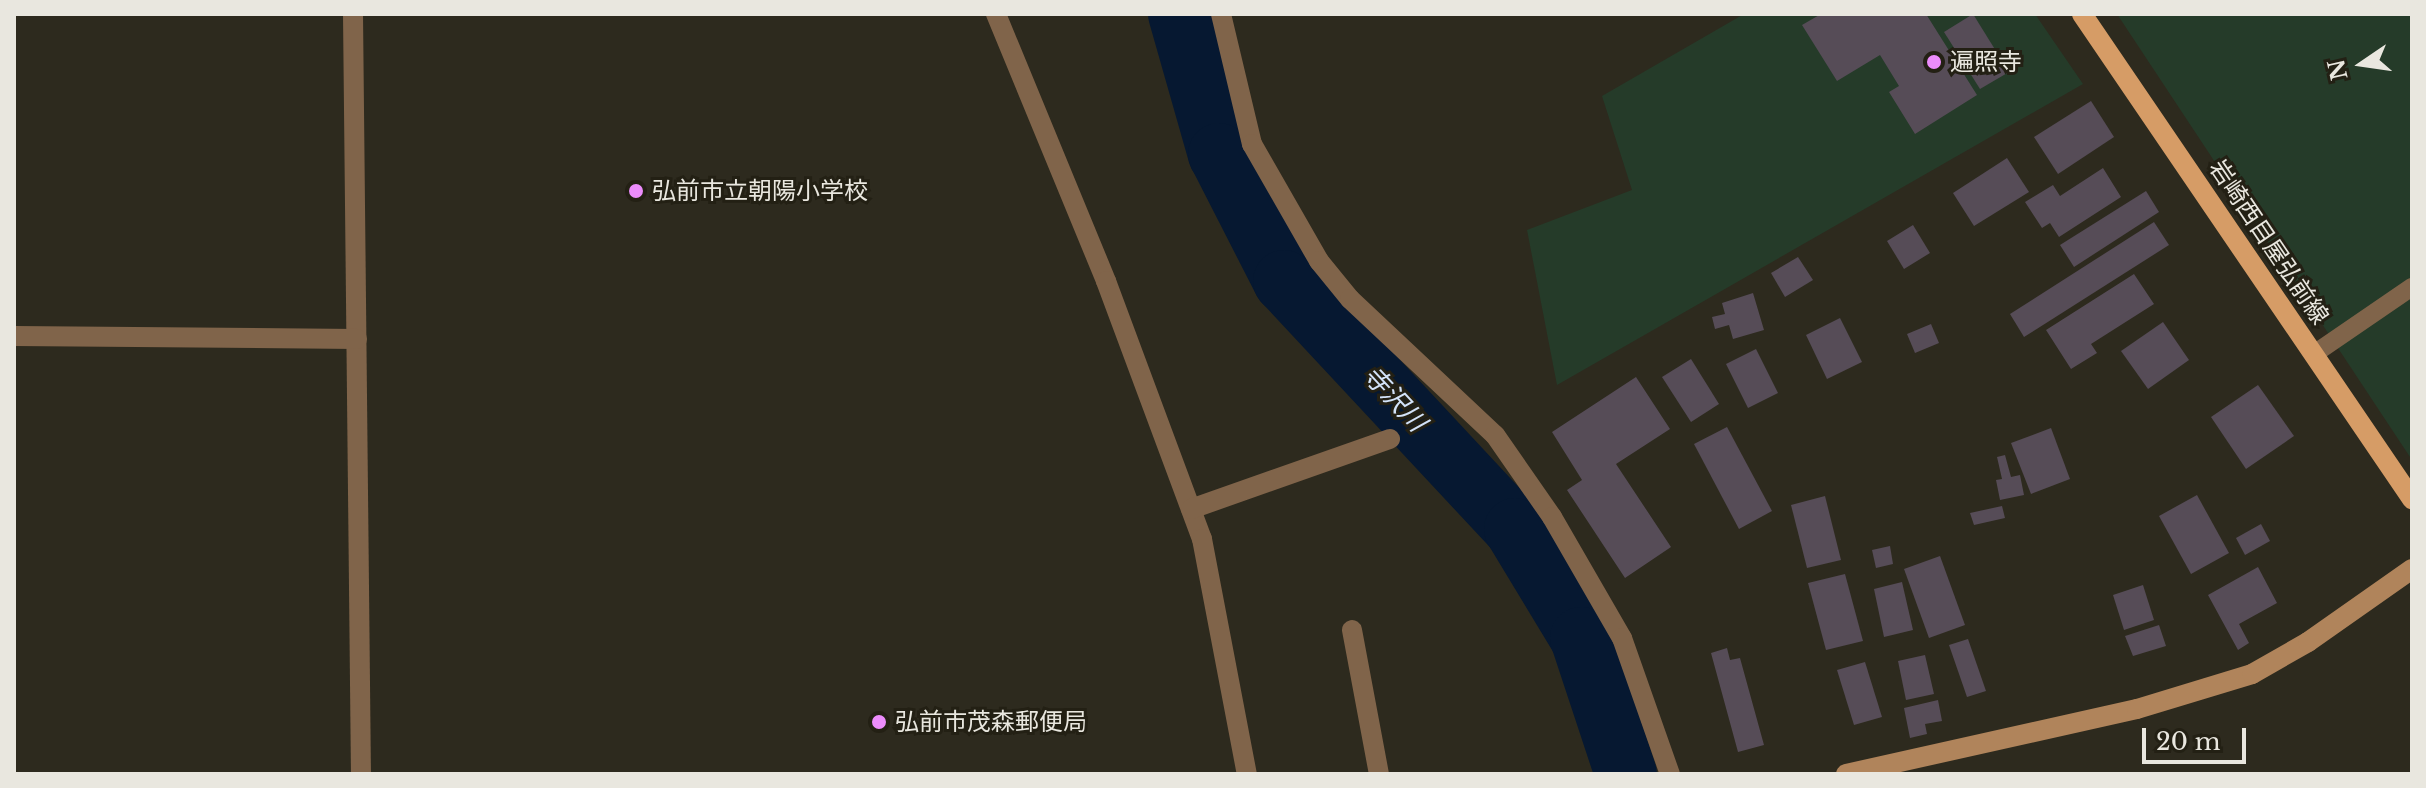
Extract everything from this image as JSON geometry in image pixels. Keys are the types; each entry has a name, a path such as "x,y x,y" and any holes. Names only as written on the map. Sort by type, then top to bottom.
{"main road":[{"name":"岩崎西目屋弘前線","path":"2082,14 2412,499"}],"street":[{"path":"353,14 361,774"},
{"path":"996,14 1106,281 1202,539 1247,774"},
{"path":"1221,14 1252,144 1319,261 1350,299 1495,435 1544,506 1622,638 1670,774"},
{"path":"14,336 357,339"},
{"path":"1191,509 1390,439"},
{"path":"1846,774 2137,709 2252,674 2308,642 2412,569"},
{"path":"1352,630 1379,774"}],"lane":[{"path":"2314,354 2412,287"}],"green space":[{"path":"1744,14 2035,14 2083,84 1557,385 1527,230 1632,190 1602,96"},
{"path":"2117,14 2412,14 2412,460"}],"building":[{"path":"1821,14 1926,14 1977,95 1915,134 1889,92 1899,86 1880,55 1837,81 1802,25"},
{"path":"1973,14 2009,72 1980,89 1944,32"},
{"path":"2091,101 2114,137 2058,174 2034,137"},
{"path":"2007,158 2029,192 1974,226 1953,193"},
{"path":"2103,168 2121,197 2059,237 2050,223 2042,228 2025,202 2053,185 2060,196"},
{"path":"2146,191 2159,212 2074,267 2060,245"},
{"path":"2154,222 2169,245 2024,337 2010,314"},
{"path":"1913,225 1930,253 1904,269 1887,241"},
{"path":"1798,257 1813,280 1785,297 1771,273"},
{"path":"2134,274 2154,304 2091,344 2097,353 2071,369 2046,330"},
{"path":"1753,293 1764,330 1733,339 1729,325 1715,329 1712,317 1725,314 1722,303"},
{"path":"1840,318 1862,362 1827,379 1806,335"},
{"path":"2163,322 2189,360 2148,389 2121,351"},
{"path":"1931,324 1939,343 1915,353 1907,334"},
{"path":"1756,349 1778,393 1748,408 1726,364"},
{"path":"1691,359 1719,404 1691,422 1662,377"},
{"path":"1636,377 1670,429 1616,464 1671,547 1625,578 1567,490 1582,480 1552,432"},
{"path":"2258,385 2294,436 2246,469 2211,417"},
{"path":"1727,427 1772,511 1739,529 1694,444"},
{"path":"2051,428 2070,479 2031,494 2011,443"},
{"path":"2005,455 2011,477 2020,475 2024,495 2000,500 1996,480 2002,479 1997,457"},
{"path":"2197,495 2229,553 2191,574 2159,516"},
{"path":"1825,496 1841,560 1807,568 1791,505"},
{"path":"2002,506 2005,518 1974,525 1970,513"},
{"path":"2261,524 2270,541 2245,555 2236,538"},
{"path":"1890,546 1893,564 1876,568 1872,550"},
{"path":"1940,556 1965,625 1929,638 1904,569"},
{"path":"2258,567 2277,603 2239,624 2249,643 2238,650 2208,595"},
{"path":"1845,574 1863,641 1826,650 1808,583"},
{"path":"1902,582 1913,630 1884,637 1874,589"},
{"path":"2143,585 2154,620 2124,630 2113,595"},
{"path":"2159,625 2166,646 2133,656 2125,636"},
{"path":"1968,639 1986,691 1967,697 1949,645"},
{"path":"1727,648 1730,660 1740,658 1764,745 1738,752 1711,653"},
{"path":"1925,655 1934,694 1906,700 1898,661"},
{"path":"1865,662 1882,717 1854,725 1837,670"},
{"path":"1938,700 1942,721 1925,724 1927,734 1910,738 1904,708"}],"waterway":[{"name":"寺沢川","path":"1179,14 1219,154 1284,281 1515,529 1581,638 1626,774"}],"place":[{"name":"遍照寺","path":"1934,62"},
{"name":"弘前市立朝陽小学校","path":"636,191"},
{"name":"弘前市茂森郵便局","path":"879,722"}]}
